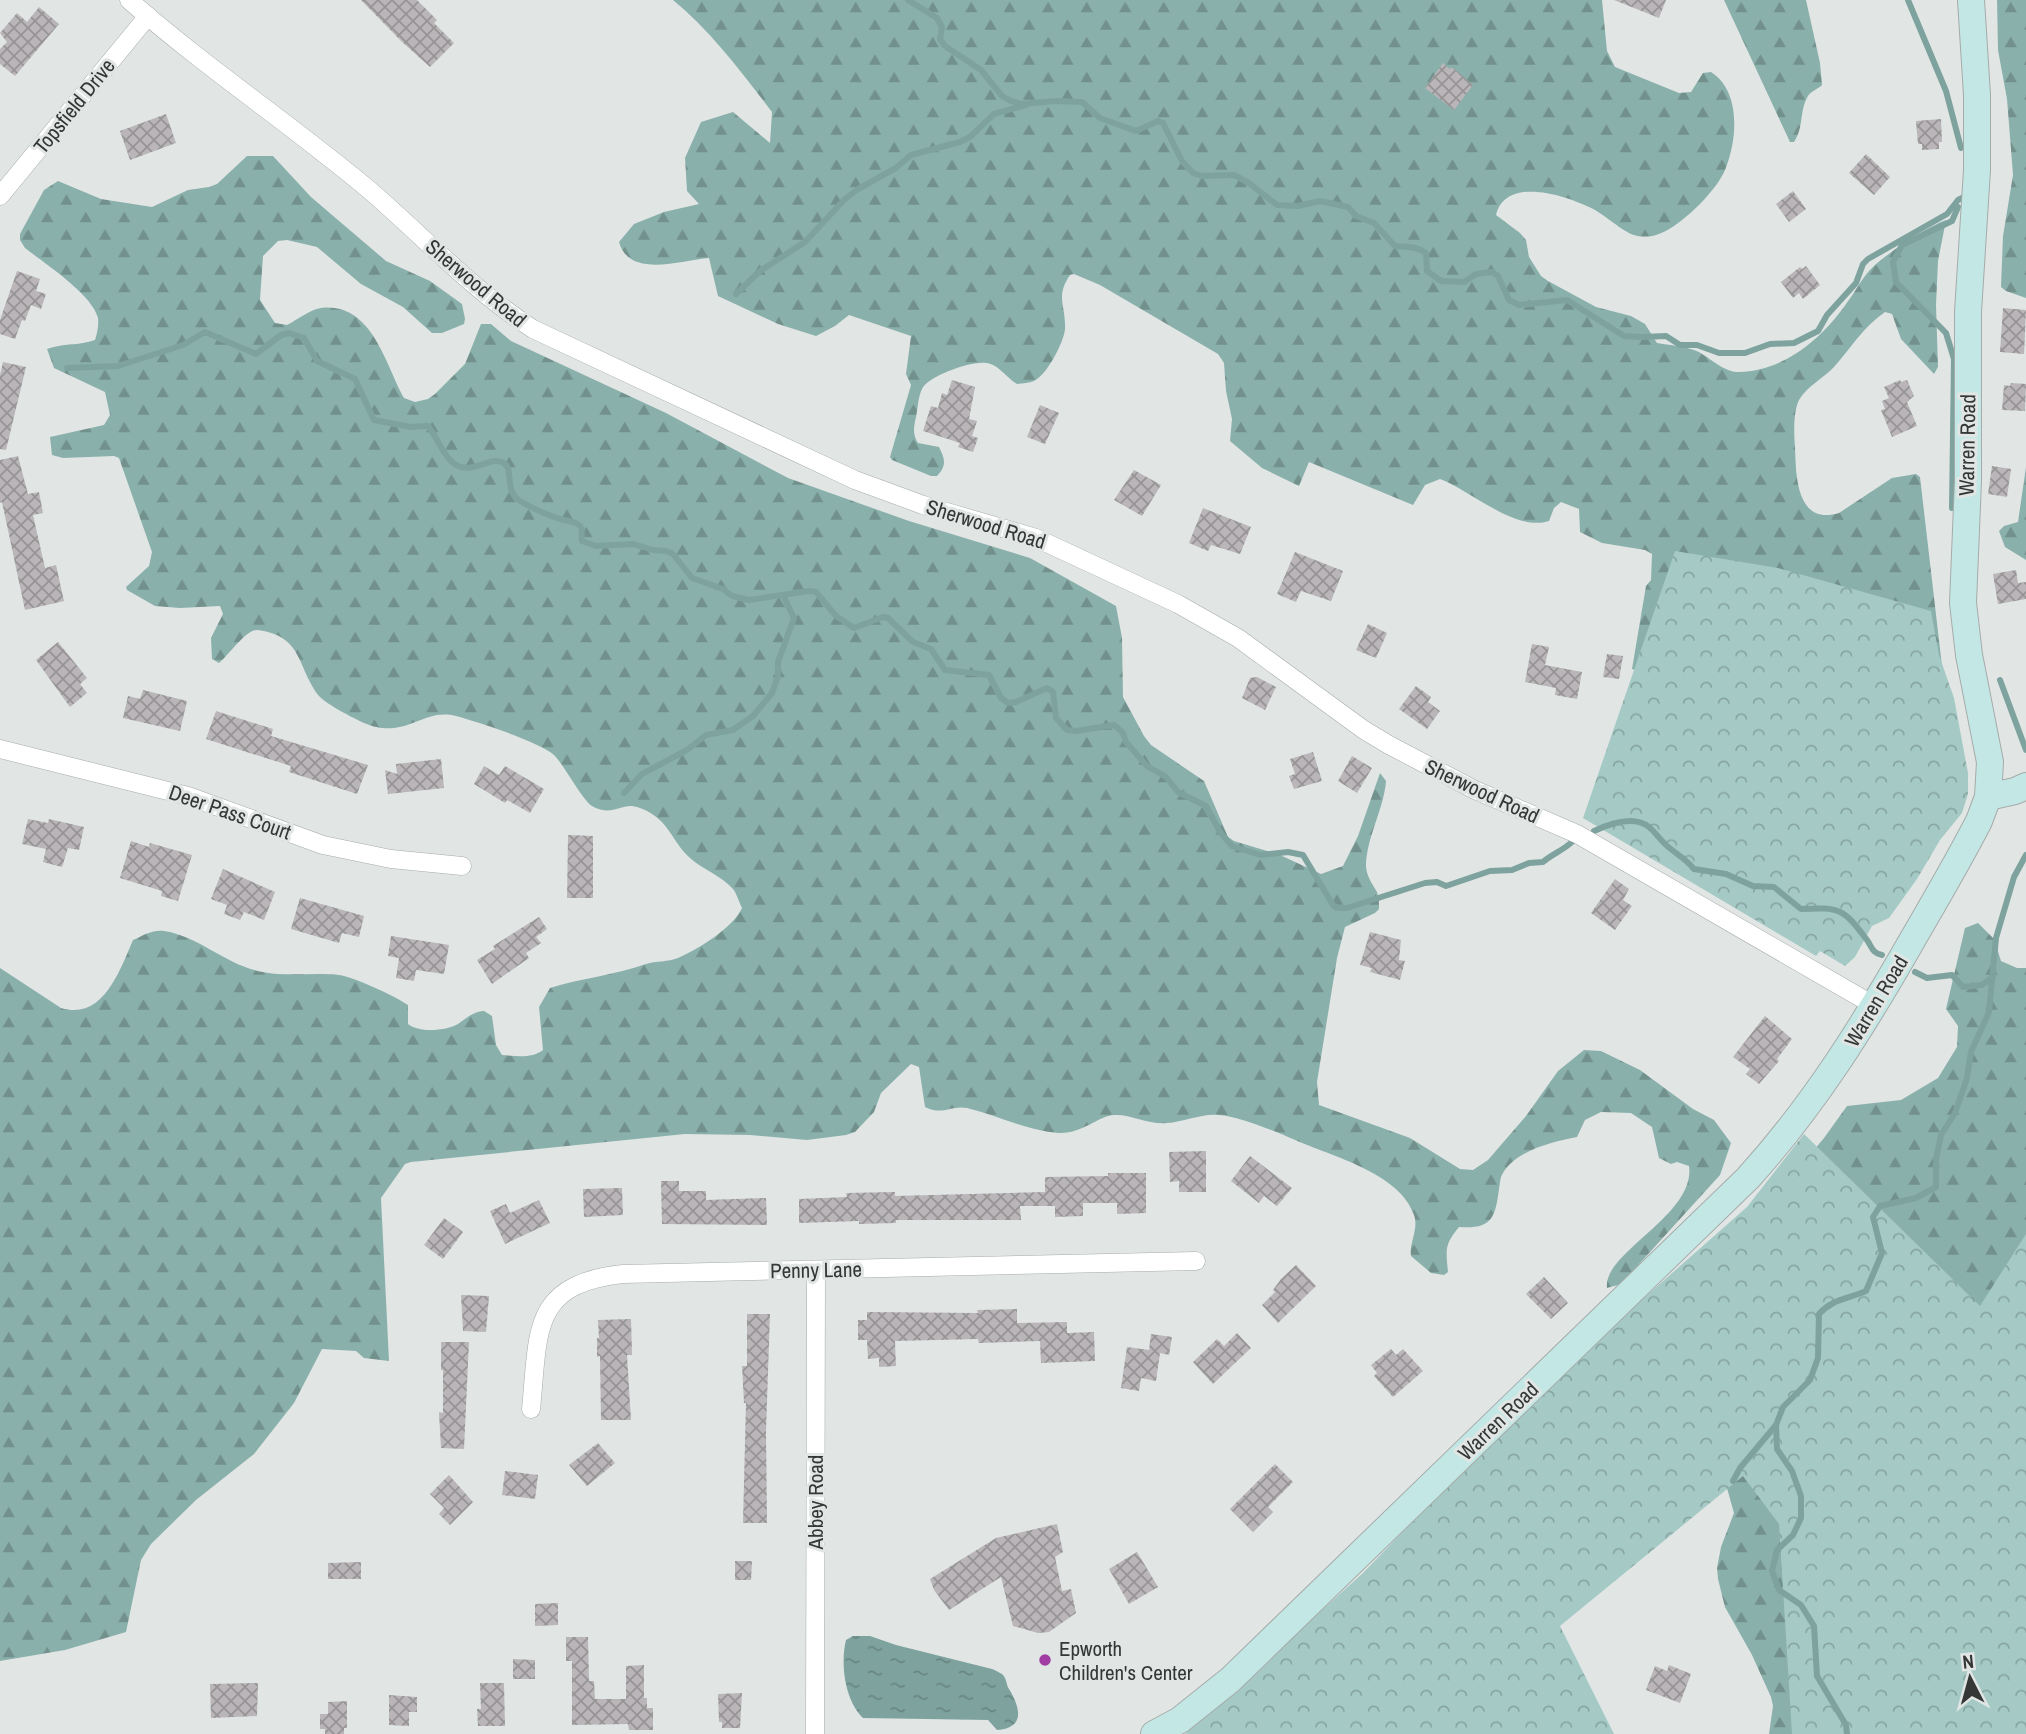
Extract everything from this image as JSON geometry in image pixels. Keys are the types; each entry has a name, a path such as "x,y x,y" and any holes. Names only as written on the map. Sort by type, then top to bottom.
{"street":[{"name":"Sherwood Road","path":"129,0 331,159 511,316 533,329 855,480 923,505 1036,538 1178,604 1238,638 1390,746 1475,790 1587,839 1875,1006"},
{"name":"Warren Road","path":"1153,1734 1180,1720 1230,1680 1728,1198 1798,1120 1836,1067 1875,1006 1970,839 1988,797 1991,777 1988,742 1969,655 1963,603 1968,481 1968,312 1978,170 1971,0"},
{"name":"Topsfield Drive","path":"0,197 148,16"},
{"name":"Deer Pass Court","path":"0,749 188,796 323,845 391,859 462,866"},
{"path":"1988,797 2026,786"},
{"name":"Penny Lane","path":"531,1409 537,1349 544,1317 552,1304 575,1285 591,1279 623,1274 1196,1261"},
{"name":"Abbey Road","path":"815,1734 816,1270"}],"green space":[{"path":"673,0 1602,0 1607,51 1615,67 1679,93 1691,92 1703,73 1711,72 1721,81 1732,104 1732,145 1725,170 1714,189 1685,218 1654,236 1629,233 1595,210 1551,194 1523,192 1511,196 1502,203 1496,215 1526,240 1529,257 1541,276 1548,281 1596,307 1631,316 1645,324 1657,343 1694,350 1731,371 1753,371 1769,367 1799,352 1825,330 1874,266 1908,240 1946,220 1938,261 1938,367 1934,374 1901,339 1892,314 1885,312 1864,331 1834,367 1802,395 1796,411 1794,430 1798,484 1806,505 1814,512 1825,515 1839,513 1892,478 1916,474 1920,477 1942,666 1645,674 1632,669 1646,586 1651,580 1652,554 1645,550 1602,543 1580,532 1579,509 1561,502 1554,508 1549,521 1522,521 1440,479 1425,485 1413,505 1309,462 1299,486 1262,468 1230,441 1232,419 1224,363 1218,354 1100,285 1074,274 1070,275 1063,289 1065,329 1062,342 1039,378 1017,384 995,366 979,363 951,370 932,379 921,392 914,433 918,443 939,447 944,465 937,476 931,476 892,460 890,457 911,385 906,374 911,336 849,315 816,336 778,324 718,296 709,258 671,264 645,264 633,260 619,242 634,224 664,212 699,204 687,191 685,158 701,122 733,112 770,143 772,112 713,39"},
{"path":"1724,0 1806,0 1820,63 1822,85 1808,96 1794,142 1790,142"},
{"path":"1997,0 2026,0 2026,298 2001,287 2003,236 2013,175 2007,99 1998,50"},
{"path":"247,156 273,156 311,197 386,261 430,281 462,304 464,324 442,333 432,333 403,307 361,284 317,247 287,240 278,241 263,256 260,300 275,323 287,325 321,308 338,309 353,315 375,338 404,398 415,402 435,394 465,364 481,324 491,324 511,341 666,413 788,478 909,521 1030,558 1116,606 1122,638 1123,697 1151,745 1204,781 1228,837 1234,841 1280,855 1321,874 1343,866 1358,836 1380,773 1386,781 1385,792 1369,845 1366,867 1378,894 1379,909 1345,927 1337,958 1317,1082 1319,1105 1410,1138 1460,1169 1473,1170 1488,1160 1526,1116 1558,1071 1584,1050 1601,1051 1640,1070 1693,1109 1714,1120 1731,1143 1720,1175 1621,1284 1607,1288 1609,1275 1619,1261 1665,1217 1687,1184 1689,1166 1677,1162 1671,1164 1659,1158 1652,1127 1631,1113 1601,1112 1585,1120 1577,1137 1536,1148 1517,1158 1501,1176 1496,1208 1490,1220 1478,1226 1459,1227 1448,1243 1448,1272 1444,1275 1431,1273 1411,1256 1414,1215 1395,1188 1363,1168 1268,1129 1219,1115 1160,1123 1114,1115 1075,1131 1047,1132 967,1108 937,1111 925,1107 919,1067 911,1064 881,1093 874,1112 855,1132 846,1135 807,1140 750,1135 685,1134 411,1162 405,1164 381,1198 389,1361 364,1358 356,1351 322,1349 294,1403 254,1454 196,1500 151,1544 141,1560 126,1632 65,1650 0,1661 0,968 61,1008 76,1010 88,1007 108,990 133,940 152,932 164,931 189,939 250,969 282,974 339,975 354,979 408,1005 408,1024 419,1029 447,1028 484,1011 492,1016 496,1045 502,1055 523,1056 534,1055 543,1050 539,1007 550,988 678,958 723,930 742,908 733,889 690,858 656,817 637,807 626,806 606,811 592,806 554,755 536,744 444,714 391,728 364,723 333,707 319,696 297,654 284,639 258,630 253,631 219,663 212,659 211,638 223,614 220,606 155,606 127,590 126,587 149,566 152,552 119,458 63,458 52,455 50,437 104,425 110,415 105,392 54,368 47,349 95,340 98,318 87,299 77,289 25,248 20,234 44,190 58,181 101,199 152,207 188,190 217,184"},
{"path":"2026,467 2026,560 2005,547 1999,531 2004,526 2018,522"},
{"path":"1675,551 1778,568 1931,611 1939,655 1954,698 1968,773 1968,794 1962,813 1940,840 1917,879 1889,918 1872,926 1855,957 1845,966 1820,951 1816,956 1583,818"},
{"path":"1978,923 1994,939 2001,961 2017,968 2026,968 2026,1734 1769,1734 1773,1706 1771,1697 1752,1655 1725,1607 1717,1568 1721,1547 1734,1513 1721,1467 1779,1192 1847,1106 1901,1100 1938,1078 1957,1047 1958,1026 1946,1009 1965,928"},
{"path":"1804,1134 1980,1306 2026,1234 2026,1734 1792,1734 1779,1524 1743,1476 1560,1626 1614,1734 1185,1734 1363,1573 1475,1457 1604,1333 1747,1207"}],"water":[{"path":"853,1636 870,1636 1002,1674 1018,1709 1016,1721 1013,1725 997,1730 988,1720 863,1718 852,1702 844,1671 846,1640"}],"building":[{"path":"361,0 417,0 437,20 434,23 454,43 430,67"},
{"path":"1614,0 1666,0 1659,18"},
{"path":"39,7 59,24 15,76 0,64 0,49 7,42 0,33 17,13 27,22"},
{"path":"1443,63 1473,85 1454,110 1425,88"},
{"path":"166,114 176,143 130,160 120,131"},
{"path":"1941,119 1942,142 1939,142 1939,149 1922,150 1922,144 1918,144 1916,121"},
{"path":"1866,154 1890,177 1874,195 1849,173"},
{"path":"1793,191 1806,209 1789,222 1776,204"},
{"path":"1806,266 1820,285 1803,299 1799,293 1793,298 1781,282 1800,267 1802,269"},
{"path":"17,271 40,279 36,291 46,294 41,309 31,305 15,339 0,334 0,320"},
{"path":"2003,308 2026,310 2024,354 2000,352"},
{"path":"3,362 26,367 6,450 0,449 0,375"},
{"path":"952,380 975,387 969,419 977,421 972,436 978,438 973,452 958,447 960,443 923,431 931,406 938,408 942,393 947,395"},
{"path":"1907,380 1914,396 1907,402 1917,426 1892,437 1881,410 1885,409 1882,401 1889,398 1884,387"},
{"path":"2011,383 2026,384 2025,411 2002,410 2004,385 2010,386"},
{"path":"1040,405 1059,413 1045,444 1027,437"},
{"path":"18,456 28,494 39,492 43,513 33,515 45,568 56,565 64,601 25,610 2,502 0,503 0,460"},
{"path":"1992,466 2011,469 2007,497 1988,494"},
{"path":"1134,470 1161,485 1142,516 1114,500"},
{"path":"1203,508 1251,527 1240,554 1211,545 1208,551 1189,543"},
{"path":"1295,552 1343,571 1331,601 1301,591 1296,602 1277,594"},
{"path":"2016,570 2018,583 2026,582 2026,599 1998,604 1993,574"},
{"path":"1368,624 1387,633 1376,658 1356,650"},
{"path":"58,642 87,678 80,684 87,693 70,707 36,660"},
{"path":"1532,644 1549,647 1545,665 1582,672 1577,699 1555,695 1556,688 1525,682"},
{"path":"1607,654 1623,656 1619,679 1603,677"},
{"path":"1257,677 1276,687 1265,710 1242,698 1250,678"},
{"path":"1416,686 1431,697 1428,702 1440,711 1427,729 1399,709"},
{"path":"143,690 187,701 180,731 123,718 128,696 140,699"},
{"path":"216,711 273,729 271,736 368,765 357,794 289,772 291,766 206,739"},
{"path":"1313,752 1322,781 1294,789 1289,776 1295,774 1290,759"},
{"path":"1352,756 1372,768 1357,793 1338,781"},
{"path":"441,759 444,788 388,794 385,770 397,774 396,764"},
{"path":"484,766 499,775 505,766 544,789 530,813 507,800 505,803 474,784"},
{"path":"28,819 48,823 49,819 84,827 79,850 68,848 62,867 43,862 46,849 22,844"},
{"path":"568,835 593,836 593,898 567,898"},
{"path":"131,841 149,847 150,843 192,855 178,901 161,896 162,891 120,878"},
{"path":"223,869 275,892 264,920 244,912 240,920 224,914 227,905 211,899"},
{"path":"1615,879 1629,889 1623,900 1632,906 1615,930 1591,913"},
{"path":"300,898 364,916 359,937 342,933 339,943 291,929"},
{"path":"539,917 547,929 536,937 541,943 526,953 529,958 492,984 477,960 495,949 493,946"},
{"path":"1370,932 1401,940 1399,960 1405,961 1400,980 1370,972 1372,968 1360,965"},
{"path":"391,936 449,945 444,974 416,970 414,981 396,978 399,958 388,956"},
{"path":"1765,1016 1792,1039 1777,1059 1779,1061 1759,1084 1746,1074 1750,1069 1733,1057"},
{"path":"1206,1151 1206,1192 1179,1192 1179,1181 1170,1182 1169,1152"},
{"path":"1250,1156 1292,1188 1277,1206 1264,1196 1259,1203 1231,1181"},
{"path":"1108,1173 1146,1173 1146,1213 1117,1214 1117,1203 1083,1203 1083,1216 1055,1217 1055,1206 1020,1206 1021,1220 799,1223 799,1199 847,1197 846,1193 895,1192 895,1196 1045,1192 1045,1177 1108,1176"},
{"path":"661,1181 679,1181 679,1191 706,1191 706,1200 766,1198 767,1225 662,1224"},
{"path":"622,1188 623,1215 584,1217 583,1189"},
{"path":"539,1200 550,1223 505,1244 490,1211 506,1204 510,1213"},
{"path":"444,1218 463,1232 443,1259 424,1245"},
{"path":"1296,1265 1316,1286 1278,1323 1262,1305 1275,1292 1273,1290 1281,1279"},
{"path":"1544,1277 1568,1303 1551,1319 1526,1294"},
{"path":"461,1295 489,1296 486,1332 463,1331"},
{"path":"1017,1309 1017,1323 1067,1322 1067,1333 1094,1332 1095,1361 1041,1363 1040,1341 895,1341 896,1366 879,1367 879,1358 868,1359 867,1340 858,1340 858,1320 867,1320 867,1312 978,1313 977,1310"},
{"path":"747,1314 770,1314 766,1431 767,1523 743,1523 746,1403 742,1366 747,1366"},
{"path":"631,1319 632,1355 627,1355 631,1420 601,1420 600,1356 597,1357 598,1320"},
{"path":"1237,1333 1251,1348 1213,1384 1193,1362 1217,1339 1224,1346"},
{"path":"1151,1334 1172,1337 1169,1355 1160,1353 1156,1381 1141,1378 1139,1391 1121,1388 1127,1347 1149,1350"},
{"path":"441,1342 469,1342 464,1449 441,1448"},
{"path":"1391,1349 1396,1355 1403,1349 1423,1371 1393,1397 1374,1376 1377,1373 1371,1365"},
{"path":"598,1443 615,1463 587,1486 569,1465"},
{"path":"1275,1464 1293,1482 1268,1507 1273,1512 1253,1532 1230,1509"},
{"path":"505,1471 538,1475 535,1499 502,1495"},
{"path":"449,1475 473,1502 450,1525 439,1514 444,1508 430,1494"},
{"path":"1057,1524 1063,1552 1055,1557 1062,1591 1071,1589 1076,1613 1049,1632 1038,1633 1013,1626 1001,1577 949,1610 934,1590 930,1579 996,1538"},
{"path":"1137,1552 1158,1587 1129,1604 1109,1569"},
{"path":"735,1561 752,1561 751,1580 735,1580"},
{"path":"361,1562 361,1579 328,1579 328,1563"},
{"path":"558,1603 558,1625 535,1626 535,1604"},
{"path":"566,1637 588,1637 589,1681 594,1681 595,1699 626,1699 626,1666 644,1665 644,1698 647,1698 647,1708 653,1708 653,1730 629,1730 628,1724 572,1725 572,1661 566,1661"},
{"path":"513,1659 535,1660 535,1679 513,1679"},
{"path":"1669,1665 1691,1674 1680,1703 1646,1690 1655,1666 1667,1671"},
{"path":"258,1683 257,1716 211,1718 210,1684"},
{"path":"480,1683 504,1683 505,1726 478,1726 477,1709 481,1709"},
{"path":"742,1693 740,1728 722,1728 722,1722 719,1722 718,1694"},
{"path":"389,1695 417,1697 417,1712 409,1712 409,1726 389,1725"},
{"path":"347,1701 347,1728 344,1728 344,1734 325,1734 325,1729 320,1729 320,1714 328,1714 328,1702"}],"waterway":[{"path":"908,0 937,18 942,27 940,39 945,46 981,70 1002,96 1011,101 1021,104 1082,102 1100,118 1136,131 1158,121 1163,123 1182,161 1193,173 1202,176 1234,175 1277,205 1298,206 1320,201 1348,207 1356,216 1374,223 1395,246 1415,248 1426,253 1427,271 1441,281 1464,282 1476,274 1492,272 1498,276 1509,300 1519,305 1567,300 1624,336 1666,336 1680,345 1697,345 1719,353 1745,353 1770,344 1794,343 1818,331 1827,315 1856,283 1863,264 1868,259 1947,214 1962,198"},
{"path":"1908,0 1946,91 1961,148"},
{"path":"736,294 760,271 805,242 844,200 858,189 896,168 911,155 960,142 970,137 994,114 1026,105"},
{"path":"1952,508 1954,359 1946,333 1896,282 1893,262 1902,245 1952,221 1958,207"},
{"path":"67,368 118,366 183,345 205,332 256,354 281,335 289,333 304,338 317,361 355,379 374,420 411,427 428,426 448,458 459,466 473,467 493,461 504,463 515,497 545,513 578,524 582,541 596,546 633,544 666,551 673,554 692,578 723,589 732,596 749,600 816,592 836,616 854,628 883,617 888,618 913,642 931,649 945,670 989,675 1001,698 1008,703 1047,688 1053,692 1056,718 1067,730 1114,725 1147,766 1166,777 1178,792 1206,806 1220,832 1232,846 1260,855 1288,852 1303,855 1337,908 1347,908 1425,883 1437,882 1446,886 1490,871 1512,870 1529,863 1543,862 1573,841"},
{"path":"624,793 642,774 687,750 706,735 733,730 753,716 772,693 778,676 778,662 794,618 783,595"},
{"path":"2000,680 2026,750"},
{"path":"1594,831 1622,822 1643,823 1694,869 1726,874 1753,886 1774,887 1801,909 1833,909 1840,912 1852,921 1874,951 1882,955"},
{"path":"1847,1734 1846,1725 1817,1676 1814,1626 1801,1605 1779,1590 1772,1571 1777,1550 1793,1535 1801,1518 1801,1496 1792,1471 1777,1449 1776,1425 1783,1407 1810,1380 1818,1358 1819,1314 1835,1302 1866,1291 1882,1253 1873,1217 1880,1206 1916,1198 1936,1187 1936,1159 1941,1135 1955,1113 1967,1078 1971,1052 1989,1012 1996,938 2014,877 2026,855"},
{"path":"1915,972 1927,978 1952,975 1963,987 1982,985 1993,977"},
{"path":"1733,1481 1740,1468 1776,1425"}],"place":[{"name":"Epworth Children's Center","path":"1045,1660"}]}
